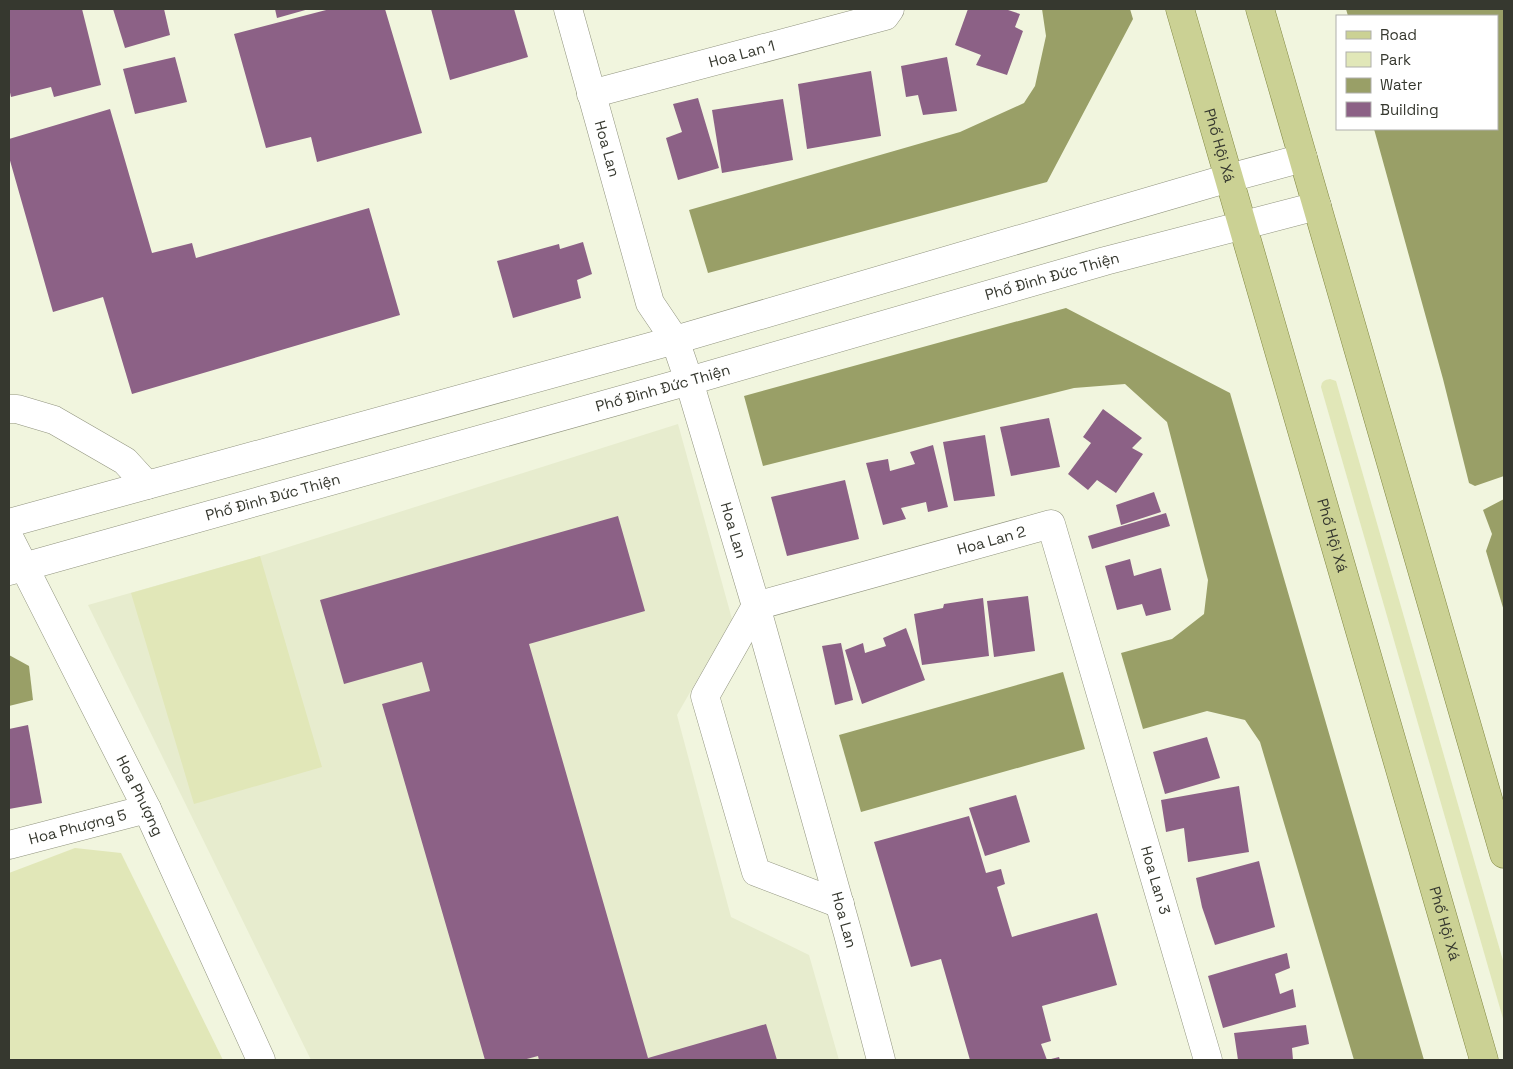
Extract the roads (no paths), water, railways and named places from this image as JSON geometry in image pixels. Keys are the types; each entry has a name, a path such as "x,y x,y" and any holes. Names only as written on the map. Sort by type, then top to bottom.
{"main road":[{"name":"Phố Hội Xá","path":"1180,9 1484,1060"},
{"path":"1260,9 1504,854"}],"street":[{"name":"Hoa Lan","path":"568,9 650,303 675,340 689,380 756,606 840,904 881,1060"},
{"name":"Hoa Lan 1","path":"591,94 885,16 890,9"},
{"path":"9,523 675,340 1303,158"},
{"name":"Phố Đinh Đức Thiện","path":"16,569 1105,261 1317,206"},
{"path":"9,409 16,409 54,420 125,461 147,485"},
{"name":"Hoa Lan 2","path":"756,606 1051,524 1102,700"},
{"name":"Hoa Phượng","path":"9,537 16,569 147,809 261,1060"},
{"path":"756,606 705,696 756,872 840,904"},
{"name":"Hoa Lan 3","path":"1102,700 1208,1060"},
{"name":"Hoa Phượng 5","path":"9,845 147,809"}],"water":[{"path":"1042,9 1130,9 1133,19 1047,182 708,273 689,210 960,132 1024,103 1035,86 1046,36"},
{"path":"1346,9 1504,9 1504,476 1475,486 1469,483 1443,379 1374,130 1498,130 1498,15 1348,15"},
{"path":"1066,308 1230,393 1424,1060 1354,1060 1260,742 1245,720 1207,711 1143,729 1121,653 1172,639 1204,614 1208,580 1167,422 1125,384 1074,388 763,466 744,396"},
{"path":"1504,499 1504,611 1486,551 1492,534 1483,510"},
{"path":"9,655 29,666 33,700 9,706"},
{"path":"1063,672 1085,749 861,812 839,735"}]}
